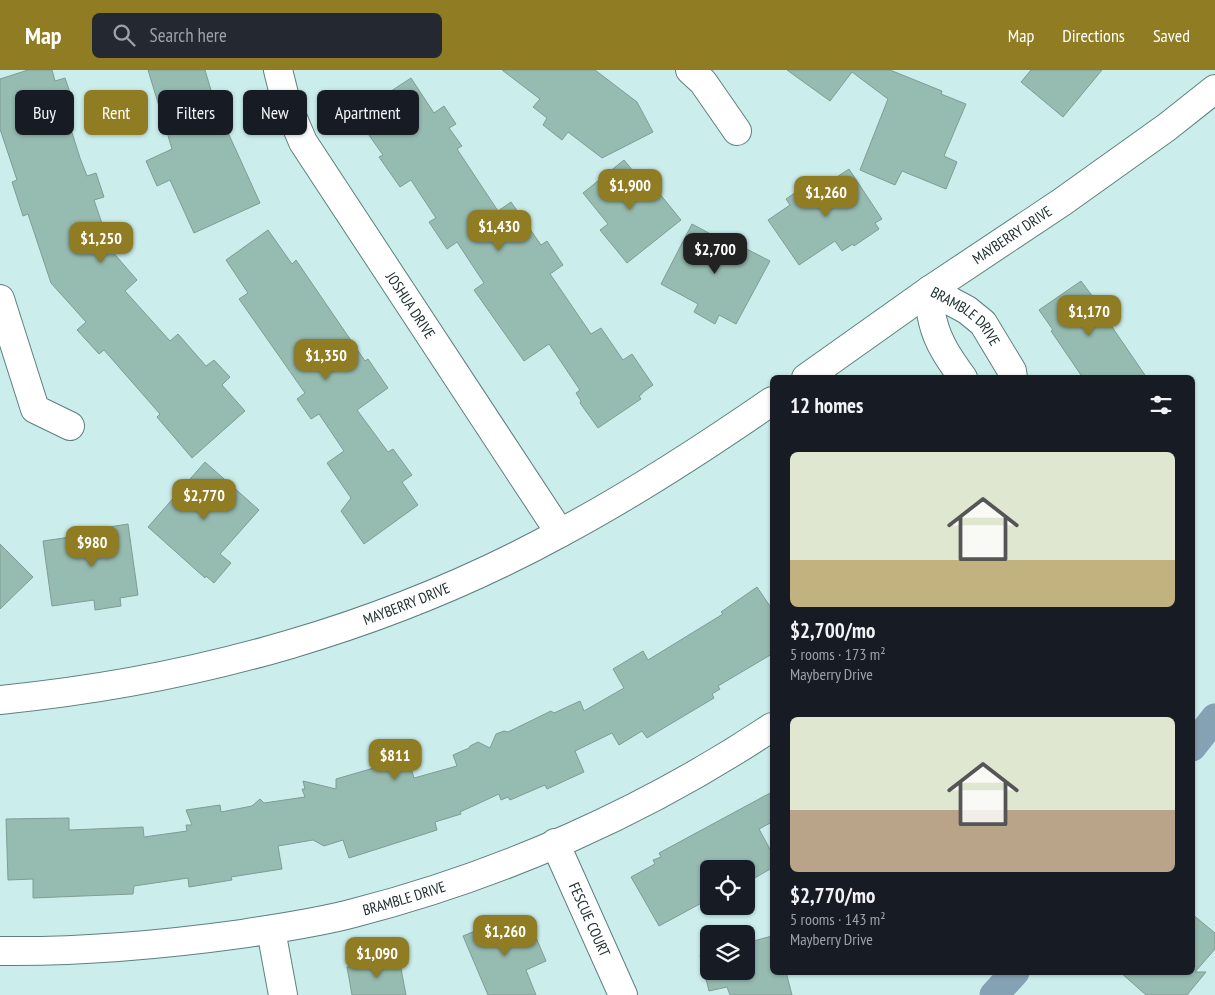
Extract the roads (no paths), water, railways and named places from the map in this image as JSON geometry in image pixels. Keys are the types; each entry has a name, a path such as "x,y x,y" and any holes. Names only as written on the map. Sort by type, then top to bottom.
{"street":[{"name":"JOSHUA DRIVE","path":"278,70 286,102 303,142 560,533"},
{"path":"690,70 703,82 737,131"},
{"name":"MAYBERRY DRIVE","path":"810,375 930,290 1062,202 1215,89"},
{"name":"BRAMBLE DRIVE","path":"930,290 932,321 939,342 961,375"},
{"name":"BRAMBLE DRIVE","path":"930,290 967,310 983,323 1013,375"},
{"path":"0,299 35,409 70,426"},
{"name":"MAYBERRY DRIVE","path":"0,700 83,691 158,676 249,656 328,634 486,570 560,533 647,484 770,402"},
{"name":"BRAMBLE DRIVE","path":"0,950 52,951 148,946 271,930 353,914 411,898 500,867 602,824 731,755 770,728"},
{"name":"FESCUE COURT","path":"555,843 623,995"},
{"path":"271,930 283,995"}],"waterway":[{"path":"1195,743 1215,718"},
{"path":"994,995 1012,975"}]}
